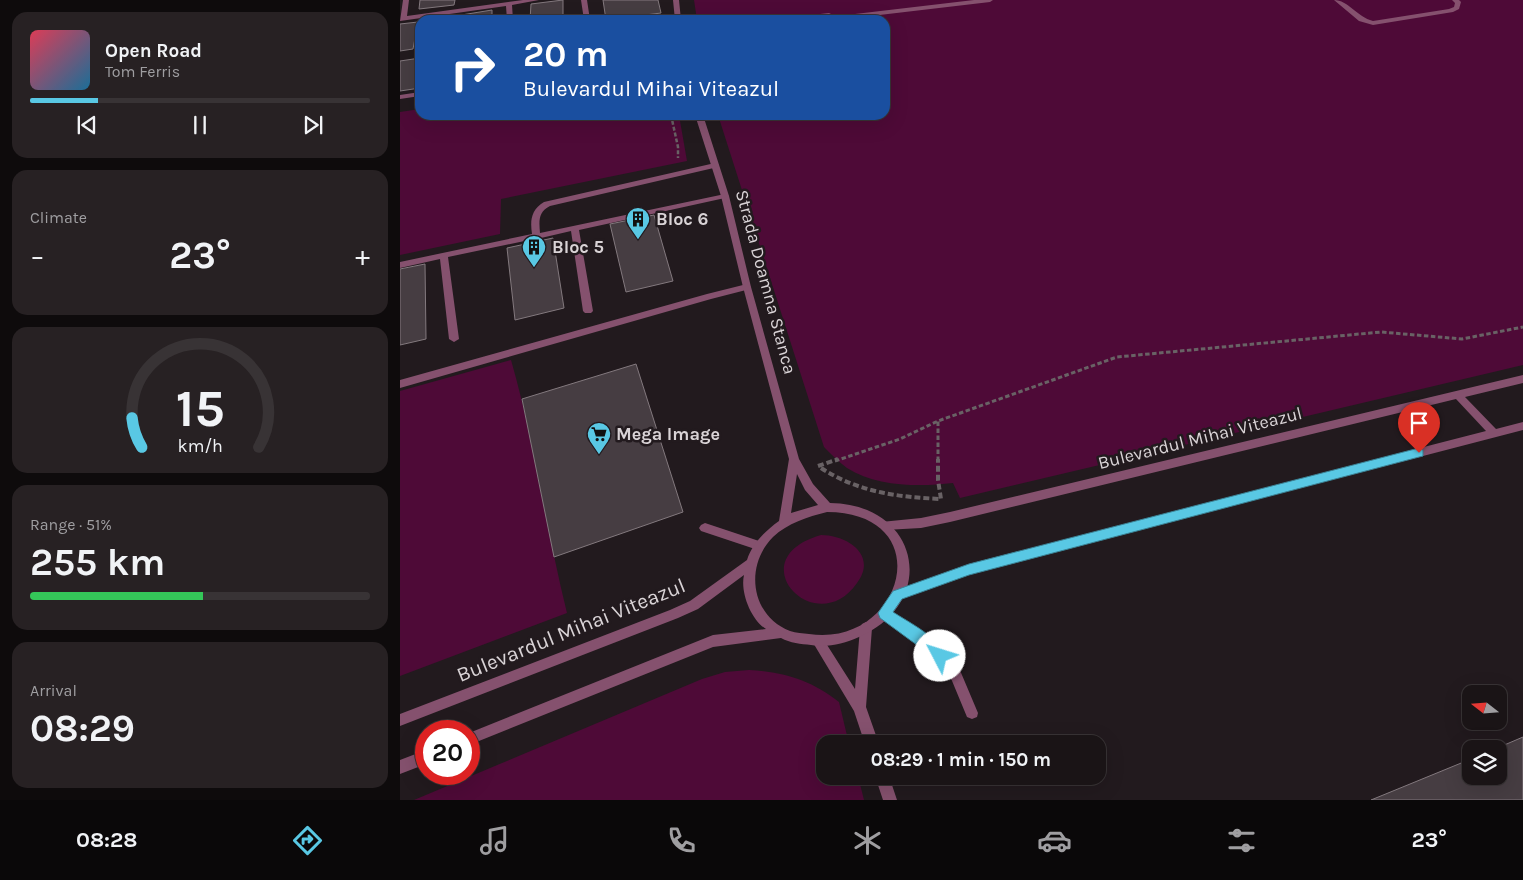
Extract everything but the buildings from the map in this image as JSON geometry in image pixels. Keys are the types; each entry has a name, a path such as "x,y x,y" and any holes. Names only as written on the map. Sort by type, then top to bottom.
{"street":[{"path":"406,0 402,18 415,18"},
{"path":"470,0 470,9"},
{"path":"442,15 470,9 536,0"},
{"path":"584,0 586,15"},
{"path":"676,0 678,15"},
{"path":"826,15 949,0"},
{"path":"863,15 990,0"},
{"path":"1337,0 1361,20 1373,22 1451,11 1457,8 1458,2 1455,0"},
{"path":"509,4 510,15"},
{"path":"400,97 415,95"},
{"name":"Strada Doamna Stanca","path":"701,120 725,196 746,287 794,459 809,487 827,507"},
{"path":"537,238 535,214 539,208 715,165"},
{"path":"400,265 537,238 725,196"},
{"path":"575,229 588,311"},
{"path":"444,257 454,339"},
{"path":"400,384 746,287"},
{"name":"Bulevardul Mihai Viteazul","path":"885,525 921,523 950,517 1523,379"},
{"path":"1458,395 1494,434"},
{"path":"898,595 969,569 1523,426"},
{"name":"Strada Doamna Stanca","path":"784,521 794,459"},
{"path":"827,507 851,508 869,514 885,525 895,536 901,550 904,572 898,595 885,613 866,628 843,638 818,641 800,640 781,632 764,620 752,603 748,584 750,564 758,545 772,529 784,521 810,509 827,507"},
{"path":"705,528 758,545"},
{"name":"Bulevardul Mihai Viteazul","path":"400,720 674,614 694,605 750,564"},
{"path":"885,613 930,646 954,672 972,713"},
{"path":"860,708 866,628"},
{"path":"480,735 713,642 781,632"},
{"path":"818,641 860,708 869,735"},
{"path":"400,767 415,761"},
{"path":"885,785 890,800"}],"path":[{"path":"672,120 678,147 677,162 680,173"},
{"path":"938,421 940,440 937,489 941,499 904,498 858,489 834,478 818,466 900,438 938,421 1116,357 1381,332 1462,339 1523,327"}],"shaded area":[{"path":"694,0 1523,0 1523,365 960,498 953,483 927,485 899,484 872,479 859,474 844,466 824,447 720,120 890,120 890,15 696,15"},
{"path":"415,110 415,120 680,120 687,161 501,199 500,234 400,255 400,112"},
{"path":"511,360 527,423 567,613 400,676 400,391"},
{"path":"821,535 841,539 857,548 864,564 863,573 857,583 840,599 822,604 805,600 792,590 785,576 785,561 797,546"},
{"path":"749,670 785,675 818,688 839,702 847,735 816,735 816,785 860,785 864,800 414,800 450,785 480,785 480,772 702,679 725,672"}],"place":[{"name":"Bloc 6","path":"638,240"},
{"name":"Bloc 5","path":"534,268"},
{"name":"Mega Image","path":"599,455"}],"route":[{"path":"940,656 930,646 885,613 898,595 969,569 1419,453"}]}
